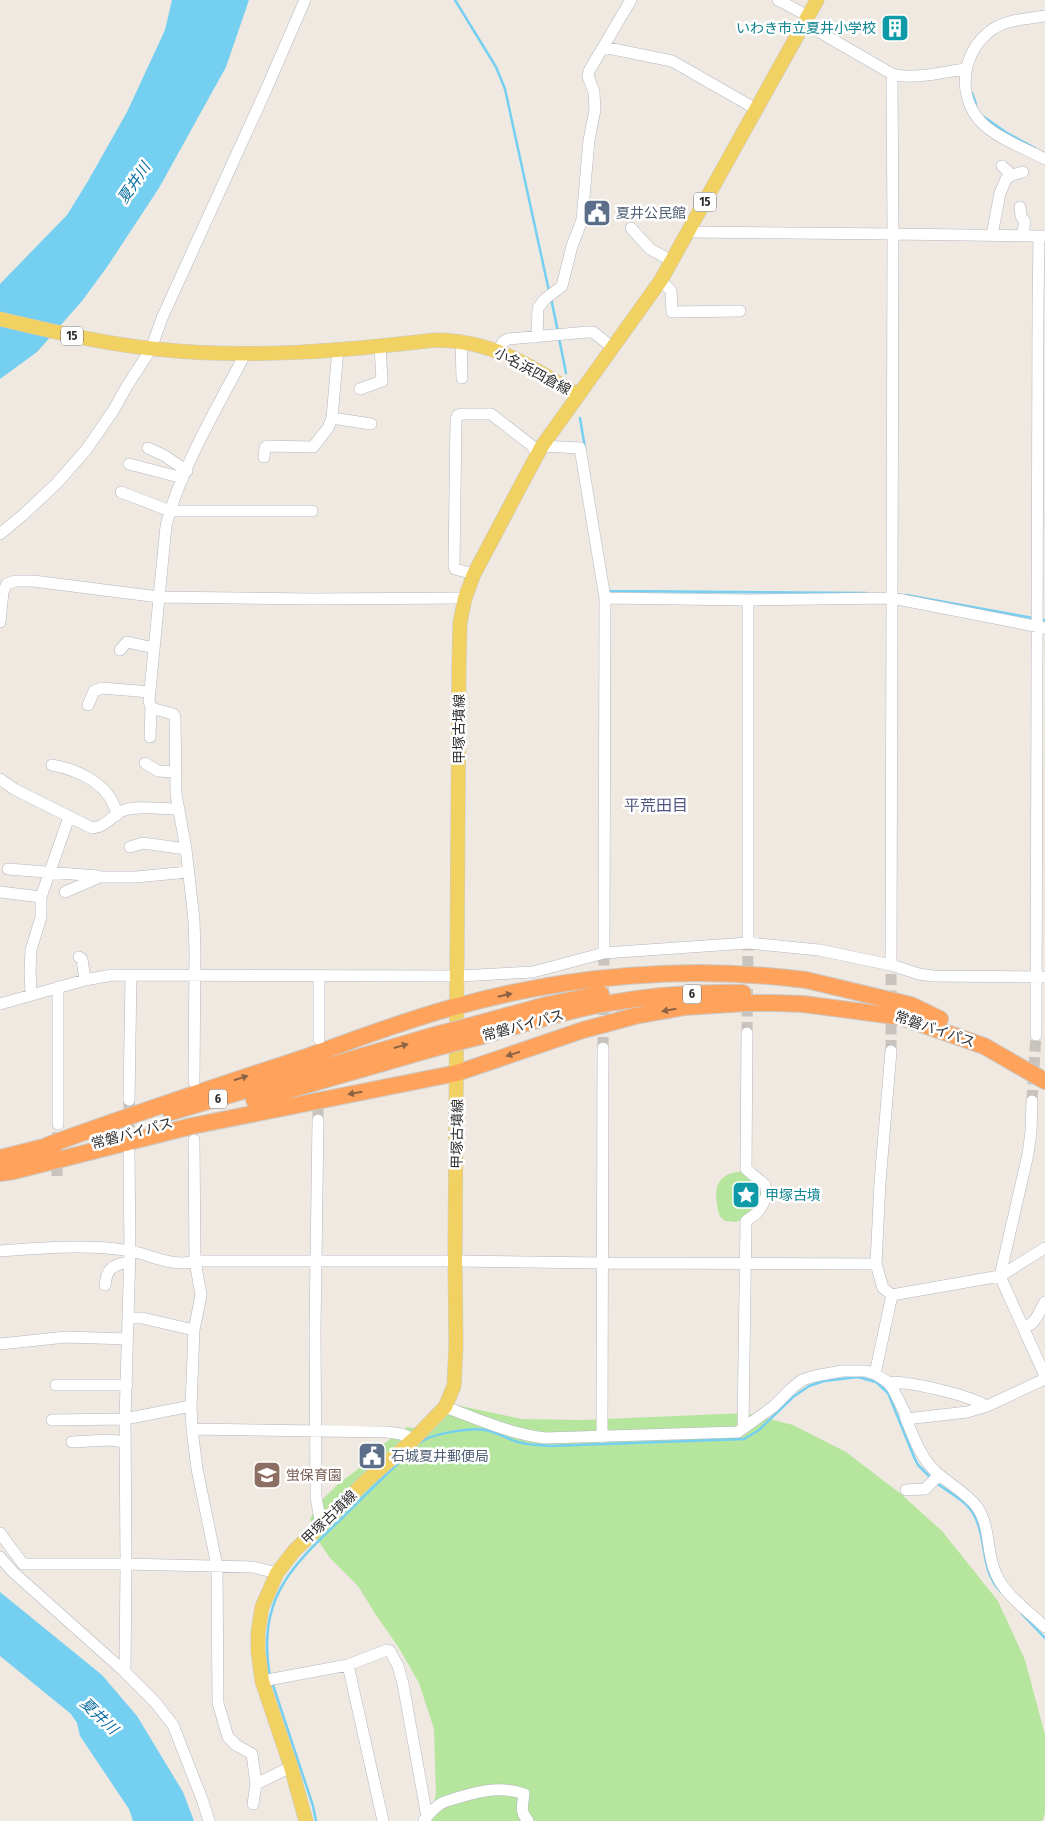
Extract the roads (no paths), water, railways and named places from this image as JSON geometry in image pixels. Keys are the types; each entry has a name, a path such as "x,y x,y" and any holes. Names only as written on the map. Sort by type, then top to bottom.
{"highway":[{"path":"46,1146 234,1080 457,1006 518,992 590,980 670,973 717,973 806,980 911,1004 940,1020"},
{"name":"常磐バイパス","path":"478,1030 546,1005 667,983 712,982 789,986 836,992 880,1001 940,1020 993,1040 1045,1068"},
{"name":"常磐バイパス","path":"0,1158 478,1030 601,1004 667,995 785,994 873,1009 908,1018 984,1046 1045,1081"},
{"path":"0,1171 14,1171 192,1126 457,1073 583,1030 636,1016 685,1008 747,1003 793,1004 908,1018"},
{"name":"常磐バイパス","path":"0,1171 435,1042"}],"main road":[{"name":"小名浜四倉線","path":"0,319 77,337 148,348 245,354 380,346 435,340 461,340 498,351 545,374 578,395 662,280 817,0"},
{"name":"甲塚古墳線","path":"306,1821 268,1680 258,1660 258,1632 262,1607 277,1574 294,1551 367,1480 414,1439 445,1407 454,1386 456,1345 460,623 465,598 474,574 540,450 578,395"}],"street":[{"path":"0,534 57,483 86,450 113,412 162,318 305,0"},
{"path":"537,337 538,308 545,299 556,293 562,286 572,246 582,220 589,140 595,110 594,92 588,76 589,71 631,0"},
{"path":"778,0 806,20 892,74 902,76 965,69"},
{"path":"1045,16 1010,22 993,29 977,44 965,69 969,100 980,120 988,128 1045,160"},
{"path":"603,46 672,60 756,109"},
{"path":"891,965 892,74"},
{"path":"992,235 1000,193 1006,180 1017,174 1002,166"},
{"path":"1020,207 1021,216 1025,222 1022,236"},
{"path":"631,228 650,249 672,261"},
{"path":"689,232 1042,236 1041,977 1036,1035"},
{"path":"662,280 671,291 672,312 740,311"},
{"path":"498,351 503,342 508,339 593,332 613,348"},
{"path":"461,340 462,378"},
{"path":"360,389 382,382 380,346"},
{"path":"264,457 267,446 313,447 328,428 332,418 338,349"},
{"path":"150,737 151,708 149,701 166,526 185,474 245,354"},
{"path":"474,574 458,571 454,566 456,419 458,416 463,414 491,414 540,450 580,448 605,598 604,953"},
{"path":"332,418 371,424"},
{"path":"148,448 165,456 185,474"},
{"path":"129,464 185,474"},
{"path":"121,492 170,511 312,511"},
{"path":"0,622 3,581 33,580 160,597 312,599 465,598"},
{"path":"605,598 748,600 892,594 1041,627"},
{"path":"748,600 748,943"},
{"path":"120,650 127,642 154,648"},
{"path":"88,705 94,691 102,688 150,692"},
{"path":"151,708 173,714 175,717 175,772 178,810 186,849 194,920 194,1082"},
{"path":"145,764 158,771 175,772"},
{"path":"52,765 72,770 100,786 108,793 115,805 117,815"},
{"path":"0,779 14,789 86,826 98,828 123,811 135,808 178,810"},
{"path":"31,995 31,950 41,917 41,897 69,817"},
{"path":"130,847 143,843 186,849"},
{"path":"8,869 100,877 136,877 188,872"},
{"path":"65,892 100,877"},
{"path":"0,892 12,895 41,897"},
{"path":"0,1004 102,976 458,976 533,972 604,953 748,943 819,950 933,976 1041,977"},
{"path":"79,958 82,959 85,980"},
{"path":"129,1100 131,976"},
{"path":"319,976 319,1039"},
{"path":"58,987 58,1124"},
{"path":"743,1428 746,1220 757,1213 767,1194 764,1185 746,1169 747,1033"},
{"path":"602,1436 603,1048"},
{"path":"891,1051 880,1182 876,1264 883,1288 892,1295 1000,1276 1045,1248"},
{"path":"906,1419 967,1412 986,1406 1045,1378 1000,1276 1028,1154 1032,1132 1032,1101"},
{"path":"318,1120 315,1330 316,1497 321,1525"},
{"path":"194,1140 195,1261 201,1295 194,1330 192,1429 197,1469 217,1566 218,1703 228,1737 236,1745 252,1754 256,1784 253,1804"},
{"path":"125,1672 125,1420 130,1257 129,1152"},
{"path":"0,1251 47,1248 185,1264 195,1261 455,1261 876,1264"},
{"path":"105,1285 108,1270 130,1257"},
{"path":"875,1374 892,1295"},
{"path":"1024,1328 1035,1321 1045,1302"},
{"path":"128,1318 142,1318 194,1330"},
{"path":"0,1344 66,1337 127,1339"},
{"path":"445,1407 526,1436 545,1438 738,1432 773,1407 802,1380 842,1371 866,1371 875,1374 888,1382 905,1413 925,1460 936,1478 976,1505 987,1530 995,1572 1001,1583 1045,1627"},
{"path":"888,1382 901,1382 974,1399 986,1406"},
{"path":"56,1385 127,1385"},
{"path":"52,1420 125,1420 191,1406"},
{"path":"192,1429 387,1432 401,1434 414,1439"},
{"path":"72,1442 110,1440 125,1442"},
{"path":"906,1490 921,1490 936,1478"},
{"path":"0,1534 21,1561 23,1581"},
{"path":"0,1545 21,1561 253,1567 262,1568 277,1574"},
{"path":"0,1558 125,1672 155,1702 173,1725 209,1821"},
{"path":"268,1680 348,1665 387,1650 390,1652 403,1684 425,1819"},
{"path":"348,1665 383,1821"},
{"path":"256,1784 291,1767"},
{"path":"425,1819 444,1802 484,1791 496,1790 524,1794 521,1808 523,1816 528,1821"}],"water":[{"name":"夏井川","path":"172,0 249,0 226,67 159,188 107,267 82,301 37,352 0,379 0,284 67,215 88,181 127,112 165,30"},
{"name":"夏井川","path":"0,1592 102,1675 137,1716 183,1792 194,1821 133,1821 129,1809 80,1736 77,1723 71,1714 0,1656"}],"waterway":[{"path":"455,0 496,67 505,89 549,291"},
{"path":"972,93 976,104"},
{"path":"984,117 1007,133 1035,148"},
{"path":"551,298 558,332"},
{"path":"559,338 566,373"},
{"path":"580,418 585,448"},
{"path":"608,589 609,591 866,593"},
{"path":"906,595 1033,618"},
{"path":"421,1442 433,1436 462,1430 479,1429 494,1432 522,1443 549,1446 744,1439 759,1430 793,1397 809,1386 824,1381 858,1377 876,1382 888,1393 918,1465 931,1478"},
{"path":"270,1677 267,1650 268,1626 273,1606 292,1570 322,1537 415,1447"},
{"path":"935,1482 962,1501 971,1510 981,1534 989,1574 1001,1592"},
{"path":"1022,1614 1045,1638"},
{"path":"272,1682 313,1806 316,1821"}],"tunnel":[{"path":"747,1033 748,943"},
{"path":"603,1048 604,953"},
{"path":"891,965 891,1051"},
{"path":"1032,1101 1036,1035"},
{"path":"318,1075 318,1120"},
{"path":"129,1100 129,1148"},
{"path":"57,1176 58,1124"}],"place":[{"name":"いわき市立夏井小学校","path":"895,28"},
{"name":"夏井公民館","path":"597,213"},
{"name":"甲塚古墳","path":"746,1195"},
{"name":"石城夏井郵便局","path":"372,1456"},
{"name":"蛍保育園","path":"267,1475"}],"district":[{"name":"平荒田目","path":"656,805"}]}
